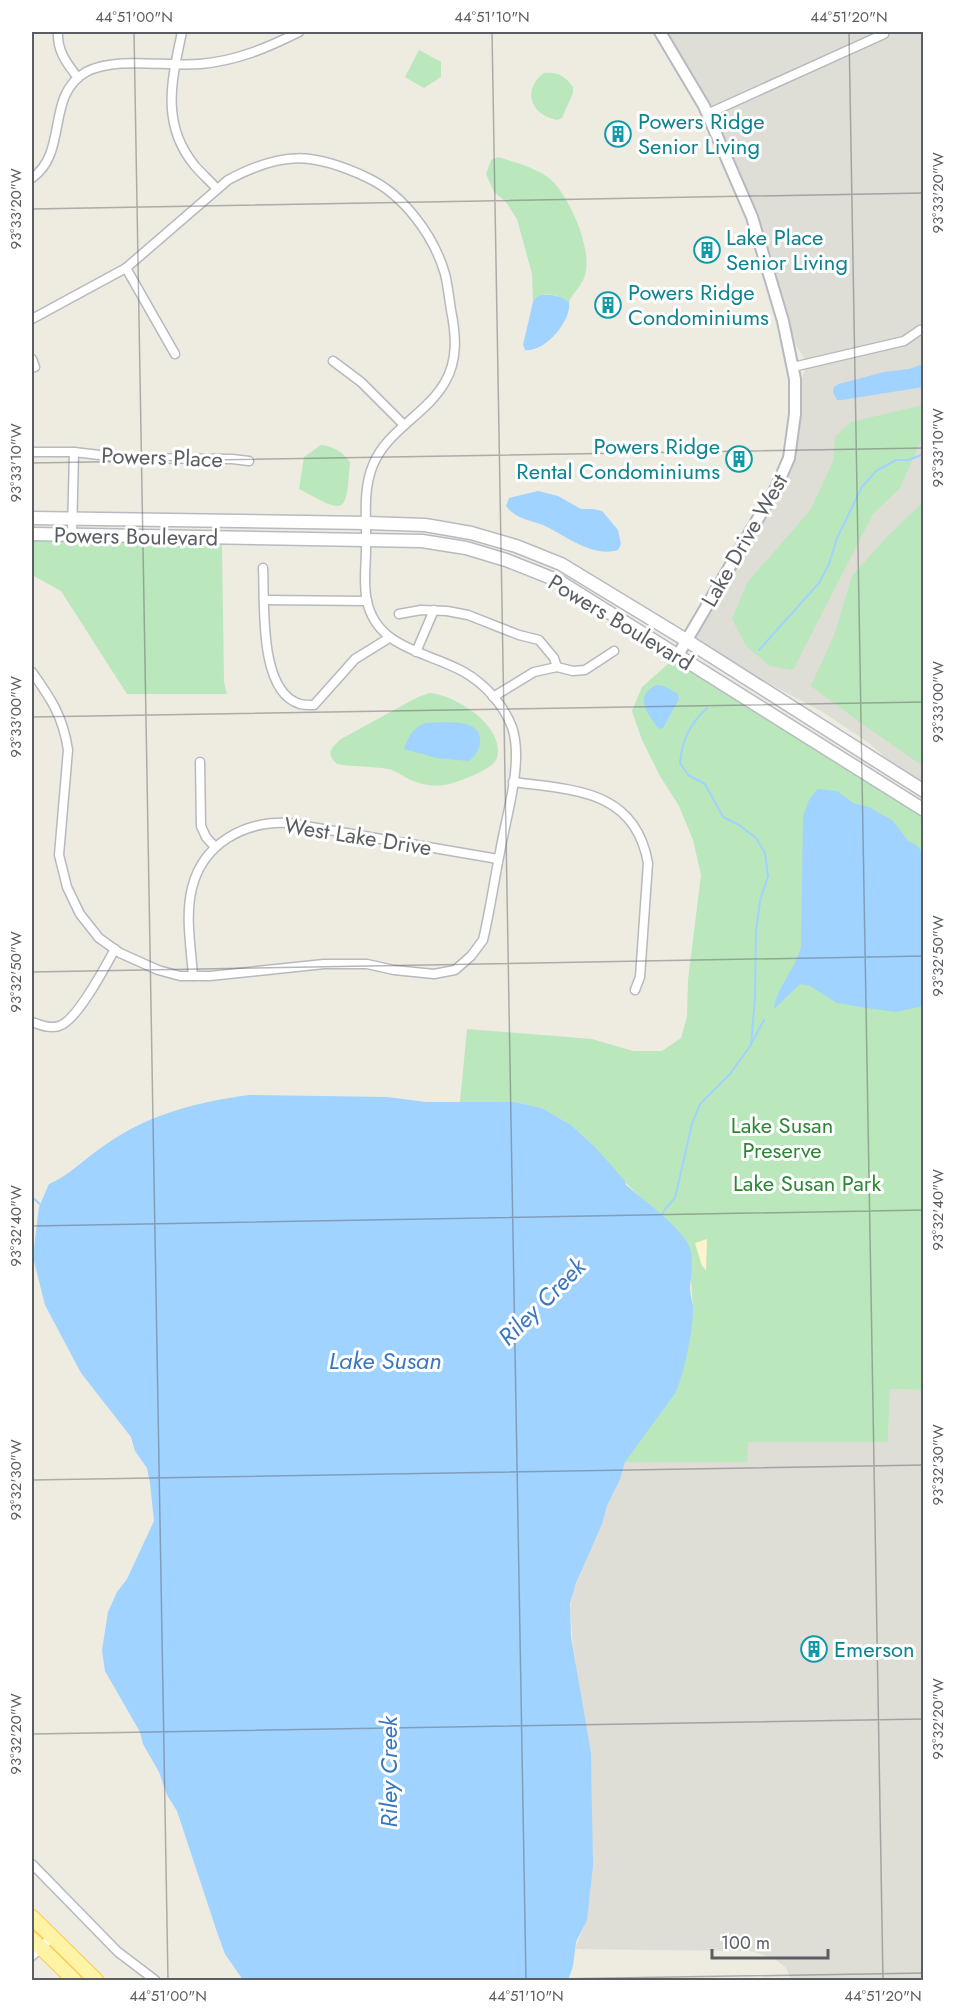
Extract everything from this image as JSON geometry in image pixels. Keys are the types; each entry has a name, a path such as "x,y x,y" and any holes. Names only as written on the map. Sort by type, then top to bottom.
{"main road":[{"name":"Powers Boulevard","path":"32,518 367,523 425,525 471,532 516,546 561,564 686,640 924,791"},
{"name":"Powers Boulevard","path":"32,534 422,541 466,548 506,560 559,581 924,810"},
{"path":"32,1917 96,1980"},
{"path":"34,1947 74,1980"}],"street":[{"path":"57,32 57,45 78,78"},
{"path":"182,32 171,100 174,126 185,153 217,189"},
{"path":"32,178 46,163 52,149 59,110 65,94 78,78 102,66 201,64 248,55 264,50 299,32"},
{"name":"Lake Drive West","path":"660,32 707,114 752,217 783,321 795,379 795,414 789,458 776,488 678,655"},
{"path":"707,114 884,34"},
{"path":"32,319 126,268 228,180 277,160 319,159 350,169 377,182 411,212 437,251 445,275 455,329 455,348 446,380 436,395 382,449 373,465 366,493 367,601 378,628 389,638 464,672 485,687 500,704 512,728 516,750 513,782 483,940 471,956 455,970 434,974 394,970 366,964 324,964 180,976 158,970 115,950 99,938 80,914 67,887 59,855 68,750 66,735 60,715 32,672"},
{"path":"126,268 175,354"},
{"path":"792,367 904,341 920,330"},
{"path":"333,361 361,382 404,425"},
{"name":"Powers Place","path":"32,452 74,452 125,458 249,461"},
{"name":"Powers Place","path":"72,535 74,452"},
{"path":"263,568 265,642 270,665 277,685 291,699 300,704 314,705 355,659 389,638"},
{"path":"265,600 367,601"},
{"path":"399,614 421,609 468,615 519,635 539,640 554,658 556,667"},
{"path":"416,652 434,610"},
{"path":"493,697 534,672 556,667 573,671 585,670 614,651"},
{"path":"200,762 201,826 206,837 215,847"},
{"path":"513,782 582,793 607,801 627,814 638,830 645,845 648,863 640,977 635,990"},
{"name":"West Lake Drive","path":"192,976 189,924 192,887 199,870 215,847 239,831 254,826 279,823 498,859"},
{"path":"32,1022 59,1027 68,1022 92,990 115,950"},
{"path":"32,1864 118,1952 155,1980"},
{"path":"34,1947 52,1937"}],"shaded area":[{"path":"660,32 923,32 923,790 869,743 821,711 686,640 765,508 791,443 795,401 807,363 785,327 735,178"},
{"path":"890,1389 923,1390 923,1980 791,1980 786,1968 775,1959 751,1951 575,1949 585,1923 590,1895 592,1794 591,1768 573,1645 570,1608 574,1589 625,1462 747,1462 747,1442 888,1442"}],"green space":[{"path":"419,50 441,62 441,77 424,88 405,77"},
{"path":"544,73 560,76 573,87 573,93 562,118 557,120 541,113 532,101 533,87"},
{"path":"498,157 531,168 549,178 564,196 578,223 587,264 584,279 569,302 550,294 536,298 533,302 532,274 517,219 506,202 494,192 486,174 491,160"},
{"path":"923,405 923,436 900,488 873,514 793,670 770,666 746,646 732,619 747,583 811,509 833,461 835,437 851,422"},
{"path":"321,445 337,450 350,462 347,493 340,506 326,503 299,489 304,457"},
{"path":"923,502 923,766 811,686 835,633 852,576 884,540"},
{"path":"32,540 222,545 224,682 227,694 127,694 61,591 32,575"},
{"name":"Lake Susan Preserve","path":"678,655 923,810 923,1390 890,1389 888,1442 748,1442 747,1462 625,1462 688,1346 693,1305 691,1282 642,1199 594,1146 571,1125 542,1108 515,1102 460,1102 467,1029 592,1039 633,1051 662,1051 681,1038 687,1016 688,980 701,875 693,840 679,806 660,776 642,740 632,711 642,687"},
{"path":"430,693 441,695 465,706 487,724 498,746 494,763 465,779 434,786 415,781 395,771 337,764 333,760 331,751 341,739 418,697"}],"sand":[{"path":"707,1239 706,1270 702,1266 695,1243"}],"water":[{"path":"541,295 563,298 569,302 569,310 561,326 548,341 532,350 525,350 523,345 533,302"},
{"path":"923,364 923,387 842,400 837,400 833,392 834,387 839,384"},
{"path":"538,491 558,496 581,509 602,511 618,530 621,544 618,550 608,552 589,548 543,525 518,516 506,506 509,498"},
{"path":"656,685 664,686 678,694 679,699 663,728 659,729 647,712 644,700 649,690"},
{"path":"450,722 474,728 480,740 477,752 469,761 437,758 404,749 417,727 426,723"},
{"path":"818,789 837,791 853,803 869,807 893,821 908,841 916,845 923,853 923,1006 896,1012 837,1003 810,986 800,984 774,1009 778,994 795,963 801,946 803,816 810,798"},
{"name":"Lake Susan","path":"249,1095 387,1097 426,1102 515,1102 542,1108 571,1125 594,1146 626,1185 666,1219 681,1234 689,1247 692,1259 690,1288 693,1315 688,1350 679,1384 676,1392 625,1462 602,1524 576,1583 570,1604 571,1637 591,1753 593,1866 587,1920 576,1942 573,1966 568,1980 243,1980 225,1954 177,1811 143,1744 140,1732 105,1671 102,1650 108,1612 117,1592 127,1579 154,1521 150,1483 147,1468 135,1451 131,1437 81,1373 45,1305 33,1257 39,1207 49,1184 133,1128 170,1112"}],"waterway":[{"name":"Riley Creek","path":"759,650 819,583 829,564 837,538 862,487 876,471 896,460 908,460 924,454"},
{"name":"Riley Creek","path":"660,1217 675,1198 692,1124 700,1104 730,1074 751,1045 755,998 756,931 760,901 768,876 765,853 756,838 739,825 723,817 705,784 688,775 680,763 688,733 707,708"},
{"path":"751,1044 764,1020"},
{"path":"32,1197 41,1205"}],"place":[{"name":"Powers Ridge Senior Living","path":"618,134"},
{"name":"Lake Place Senior Living","path":"707,250"},
{"name":"Powers Ridge Condominiums","path":"608,305"},
{"name":"Powers Ridge Rental Condominiums","path":"739,459"},
{"name":"Emerson","path":"814,1649"}],"park label":[{"name":"Lake Susan Park","path":"807,1183"}]}
